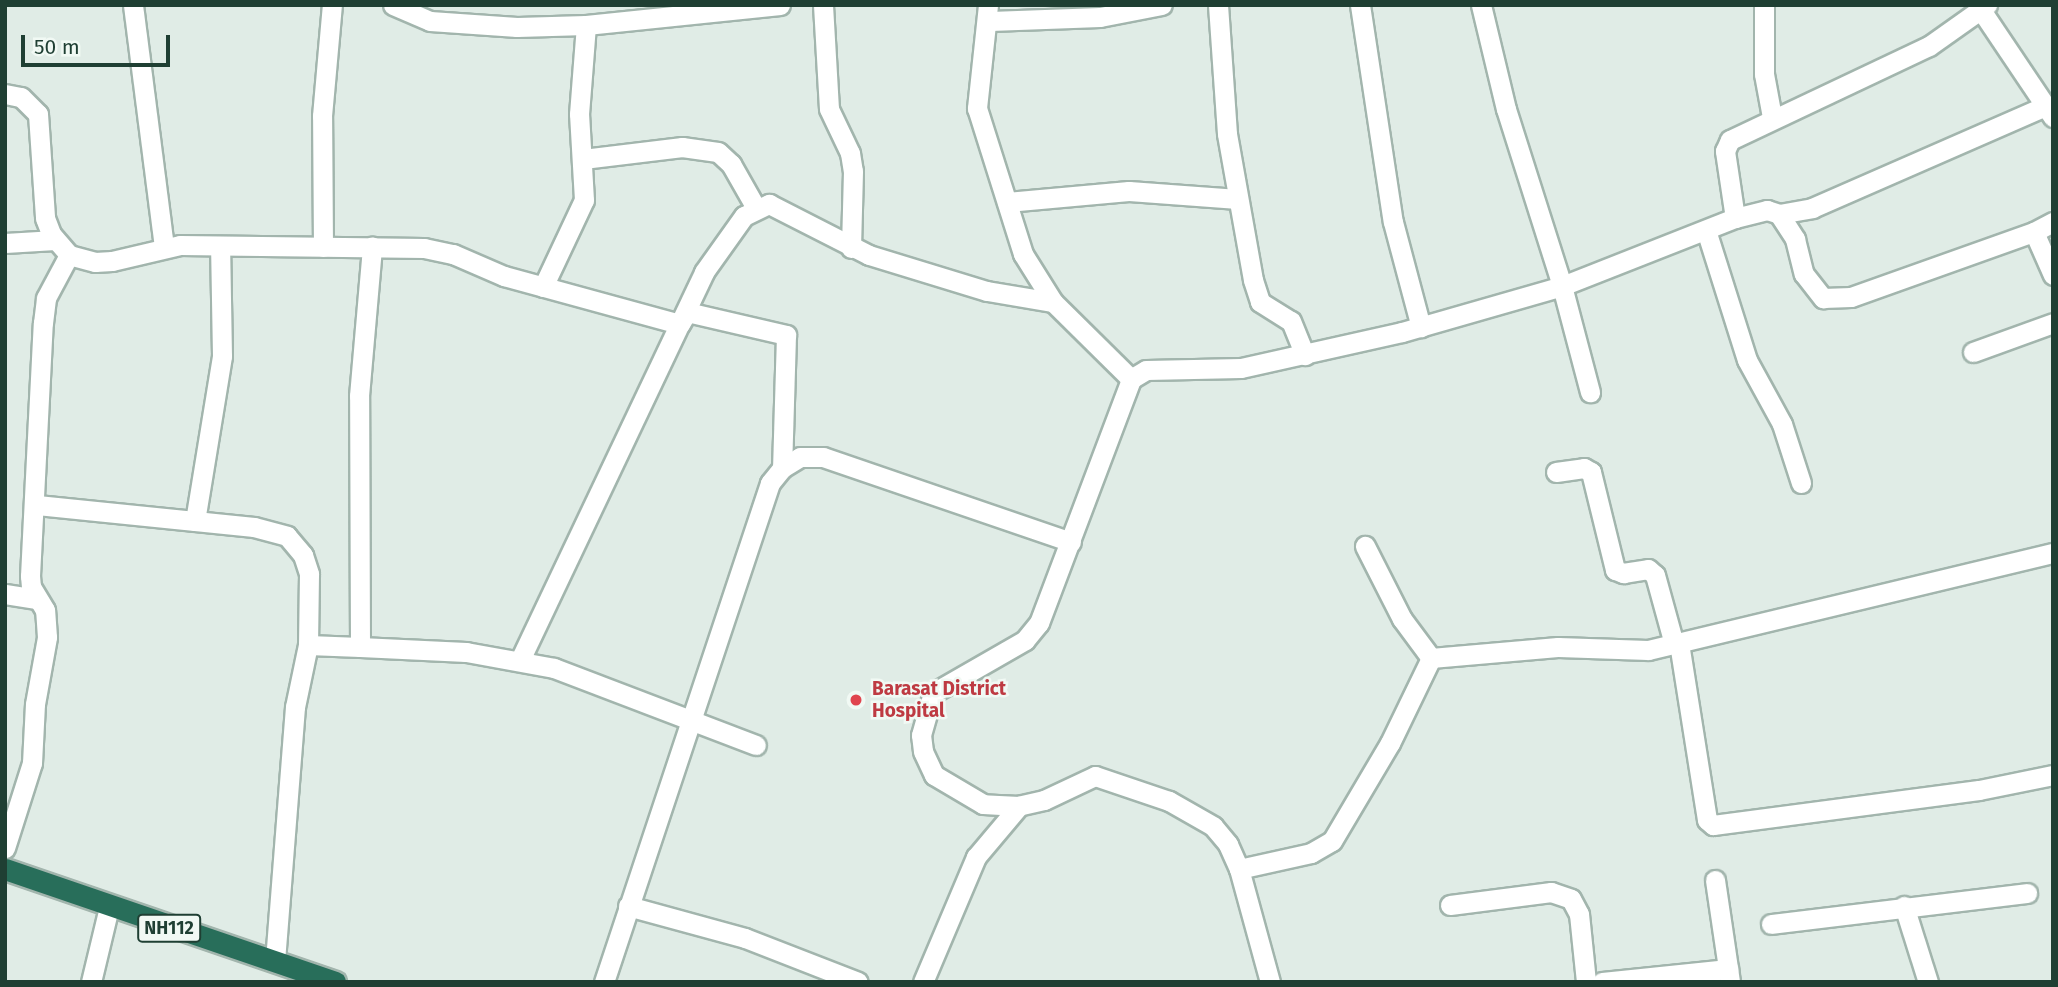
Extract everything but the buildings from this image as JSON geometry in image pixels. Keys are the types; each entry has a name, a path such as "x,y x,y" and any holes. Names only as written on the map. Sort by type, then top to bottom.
{"highway":[{"name":"NH112","path":"5,869 109,907 333,981"}],"street":[{"path":"133,5 164,247"},
{"path":"323,247 322,117 332,5"},
{"path":"393,5 433,13 468,27 586,25 780,5"},
{"path":"823,5 829,109 850,153 853,171 851,247"},
{"path":"1131,379 1054,302 1023,254 977,108 976,88 989,13 1162,5"},
{"path":"1218,5 1219,71 1238,199 1260,302 1291,321 1305,355"},
{"path":"1360,5 1393,222 1421,327"},
{"path":"1481,5 1510,122 1562,286 1590,392"},
{"path":"1764,5 1764,74 1772,117"},
{"path":"1270,982 1239,869 1228,844 1213,826 1169,801 1112,778 1096,776 1044,800 1018,806 984,804 934,775 921,735 933,693 1025,640 1039,623 1131,379 1146,370 1241,368 1421,327 1562,286 1735,218 1767,210 1779,214 1812,208 2049,112 1984,8 1929,46 1772,117 1730,140 1725,151 1735,218"},
{"path":"543,287 583,200 579,114 586,25"},
{"path":"5,94 21,97 38,114 46,218 55,240 69,255 112,261 164,247 220,246 372,247 453,254 504,276 680,324"},
{"path":"583,159 682,147 718,152 731,164 756,208"},
{"path":"1007,202 1129,191 1238,199"},
{"path":"520,660 680,324 730,232 756,208 769,204 851,247 986,291 1054,302"},
{"path":"1779,214 1794,239 1804,274 1823,298 1836,301 2034,232 2053,222"},
{"path":"1706,230 1747,360 1762,394 1782,424 1801,483"},
{"path":"2034,232 2053,275"},
{"path":"5,243 55,240"},
{"path":"195,521 222,356 220,246"},
{"path":"360,647 359,396 372,247"},
{"path":"5,848 36,741 35,704 48,622 37,600 30,576 37,505 46,298 69,255"},
{"path":"680,324 687,312 786,335 782,468"},
{"path":"1973,352 2053,323"},
{"path":"604,982 694,720 770,483 782,468 800,457 823,457 1071,541"},
{"path":"1556,472 1584,468 1591,472 1615,569 1623,573 1648,569 1655,575 1677,643 1707,820 1713,825 1979,790 2053,775"},
{"path":"37,505 254,527 287,536 303,555 309,574 308,645 295,707 275,961"},
{"path":"1366,546 1402,619 1431,658"},
{"path":"1431,658 1558,647 1629,651 1677,643 2053,553"},
{"path":"5,594 37,600"},
{"path":"308,645 466,652 520,660 694,720 756,745"},
{"path":"1239,869 1311,853 1332,841 1390,743 1431,658"},
{"path":"923,982 976,857 1018,806"},
{"path":"1602,982 1729,975 1715,880"},
{"path":"1450,905 1551,892 1571,899 1582,927 1586,982"},
{"path":"1771,924 2027,893"},
{"path":"628,906 745,938 858,982"},
{"path":"1904,906 1928,982"},
{"path":"91,982 109,907"}],"place":[{"name":"Barasat District Hospital","path":"856,700"}]}
